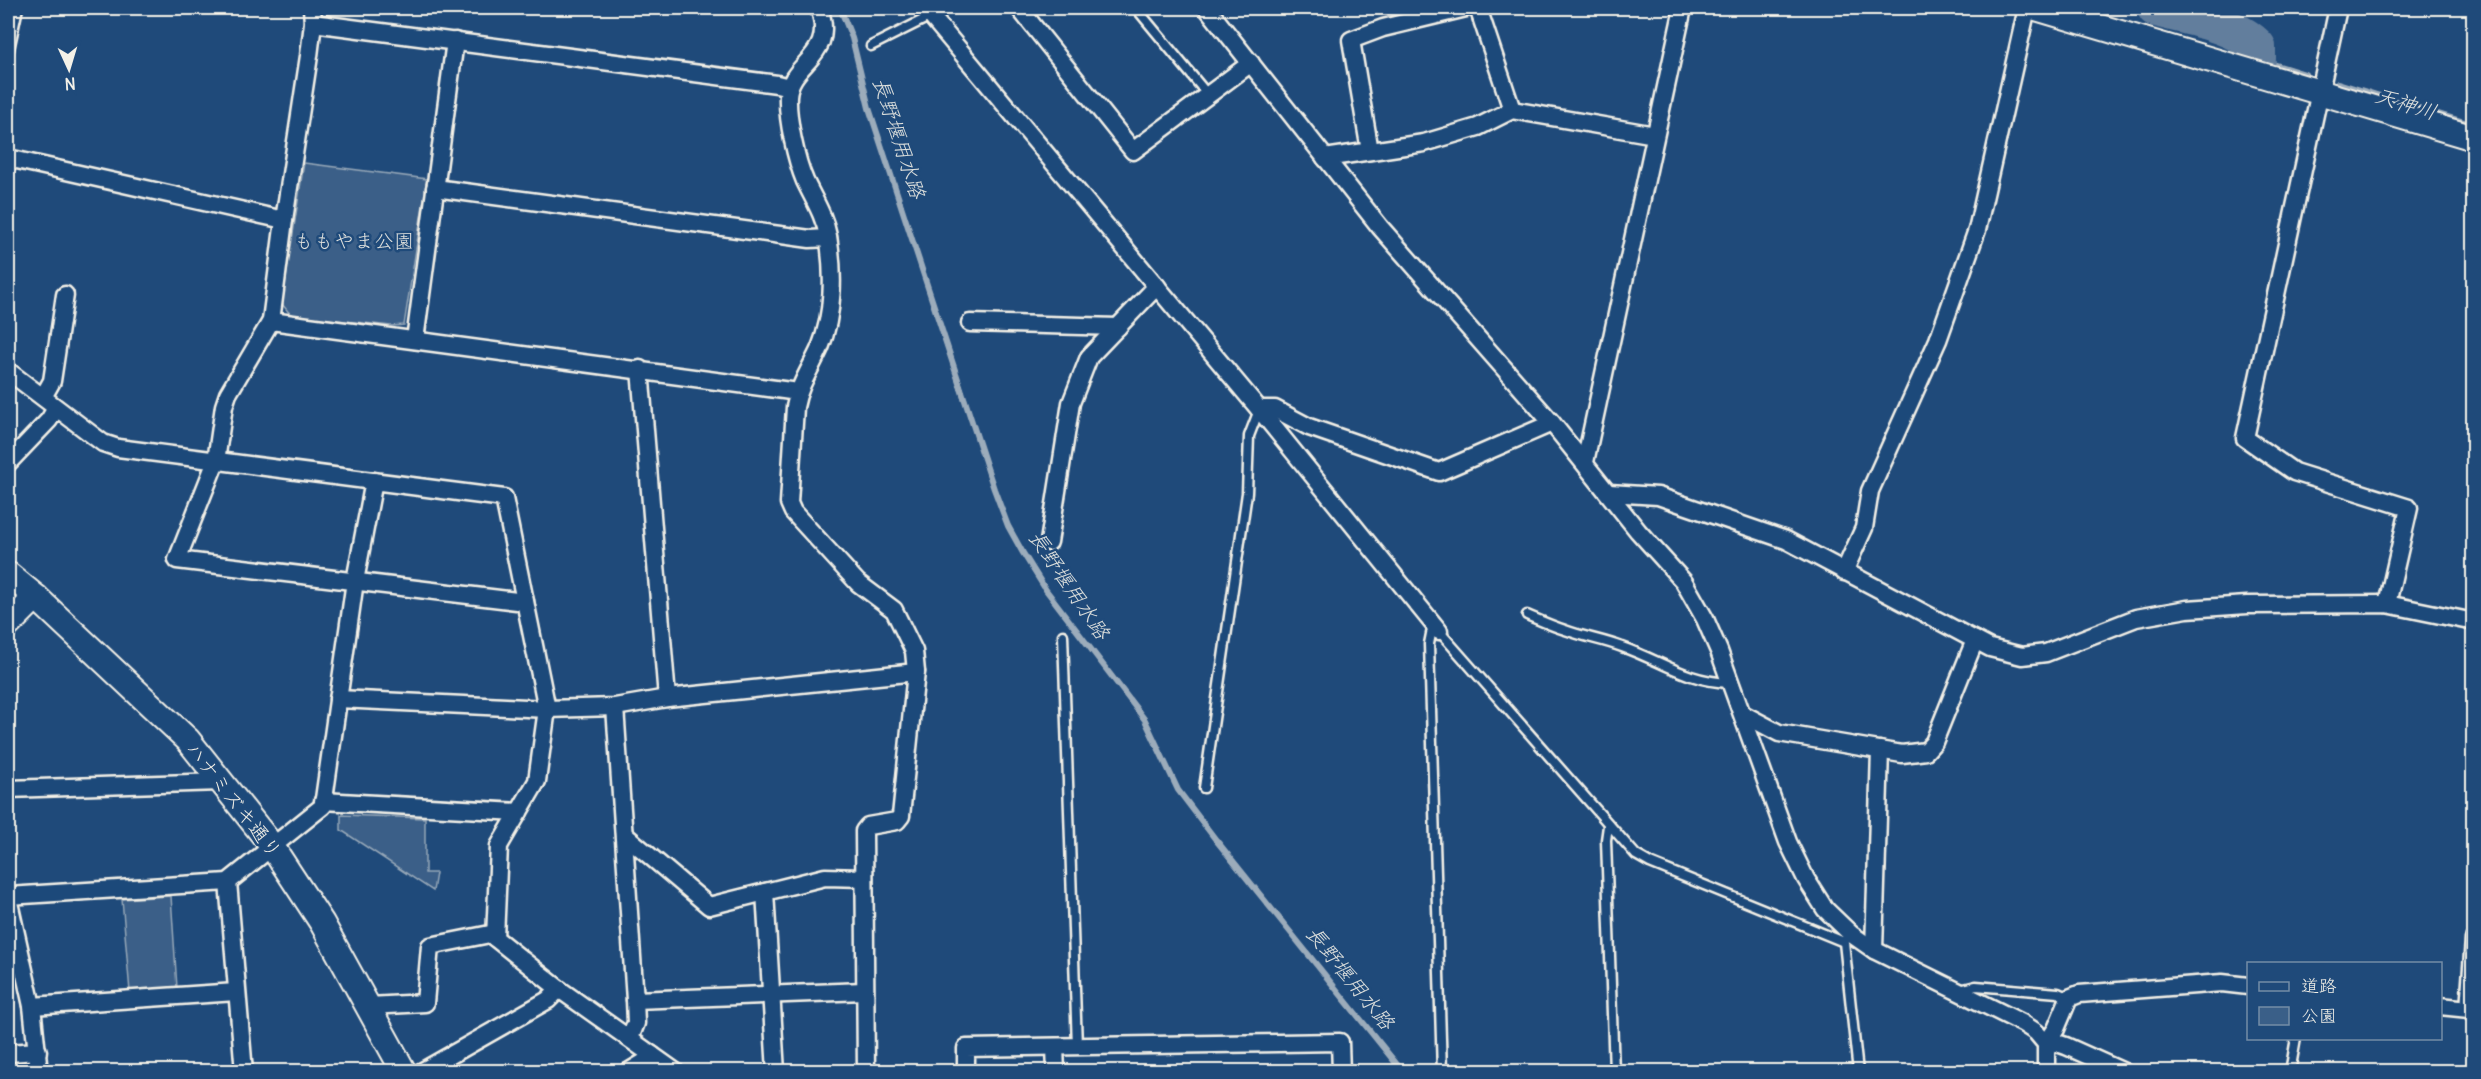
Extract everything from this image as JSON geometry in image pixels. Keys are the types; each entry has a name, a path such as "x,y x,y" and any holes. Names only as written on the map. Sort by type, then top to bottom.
{"street":[{"path":"819,8 824,26 823,38 789,87 788,109 801,172 822,213 828,238 831,261 831,310 820,348 798,392 789,503 793,512 857,582 894,610 914,651 916,672 901,816 897,821 868,826 864,831 866,1071"},
{"path":"1019,8 1133,152 1251,63"},
{"path":"1207,8 1380,227 1552,423 1638,531 1684,582 1705,619 1743,714 1785,833 1802,870 1825,909 1847,938 2022,1023 2036,1032 2046,1044"},
{"path":"1370,151 1351,40 1383,28 1466,8"},
{"path":"1478,8 1512,110"},
{"path":"1585,462 1683,8"},
{"path":"1844,572 1864,528 1870,491 1938,340 1977,230 2027,8"},
{"path":"2036,8 2474,138"},
{"path":"2338,8 2245,438 2294,472 2409,508 2387,604"},
{"path":"936,12 1436,628"},
{"path":"525,602 177,560 216,461 224,406 228,394 271,321 313,15 455,41 766,82 789,87"},
{"path":"415,340 455,41"},
{"path":"1325,158 1434,140 1478,127 1512,110 1655,135"},
{"path":"8,158 284,220"},
{"path":"435,188 810,239 828,238"},
{"path":"1049,542 1071,403 1089,357 1157,286"},
{"path":"43,396 52,381 65,295"},
{"path":"271,321 798,392"},
{"path":"970,323 1118,327"},
{"path":"640,369 667,698"},
{"path":"8,371 103,443 118,448 504,498 547,709 537,781 499,846 495,938"},
{"path":"8,463 49,420 56,408"},
{"path":"1260,409 1275,409 1309,427 1439,472 1552,423"},
{"path":"39,1071 32,1006 12,938 8,897 228,882 323,806 355,581 374,481"},
{"path":"1609,493 1658,496 1786,540 1990,648 2022,656 2046,653 2136,618 2187,609 2247,605 2387,604 2474,622"},
{"name":"ハナミズキ通り","path":"8,574 36,597 188,740 272,847 322,923 404,1071"},
{"path":"8,625 36,597"},
{"path":"1743,714 1779,733 1902,754 1926,751 1934,742 1975,640"},
{"path":"338,699 547,709 615,707 667,698 916,672"},
{"path":"615,707 635,1000 636,1023 630,1038"},
{"path":"1874,950 1880,750"},
{"path":"8,789 221,782"},
{"path":"323,801 519,812"},
{"path":"625,835 709,906 825,877 864,878"},
{"path":"228,882 244,1071"},
{"path":"765,892 776,1071"},
{"path":"369,1006 425,1003 430,946 490,934 559,988 676,1071"},
{"path":"2442,1006 2471,1011 2474,939"},
{"path":"2046,1071 2046,1044 2056,1029 2069,999 2079,994 2222,983 2247,986"},
{"path":"421,1071 548,1000 559,988"},
{"path":"635,1000 864,991"},
{"path":"32,1006 236,992"},
{"path":"966,1071 966,1048 1340,1041 1341,1071"},
{"path":"2046,1044 2057,1043 2066,1046 2124,1071"},
{"path":"1055,1047 1056,1071"},
{"path":"8,1053 38,1052"},
{"path":"628,1071 652,1055"}],"lane":[{"path":"8,54 18,8"},
{"path":"1136,8 1208,95"},
{"path":"871,46 936,12"},
{"path":"1204,788 1247,493 1249,436 1260,409"},
{"path":"1527,615 1566,631 1630,650 1687,676 1730,683"},
{"path":"1442,1071 1429,644 1436,628 1608,826 1636,855 1650,863 1847,938 1858,1071"},
{"path":"1063,635 1077,1047"},
{"path":"1608,826 1606,840 1614,1071"},
{"path":"1958,991 1976,986 2058,993 2069,999"},
{"path":"2290,1071 2296,1040"}],"green space":[{"name":"ももやま公園","path":"304,163 427,179 404,325 391,326 291,315 282,304"},
{"path":"341,815 425,818 425,873 436,873 433,891 341,830"},
{"path":"171,896 177,988 130,992 122,899"}],"waterway":[{"name":"長野堰用水路","path":"840,8 852,38 869,108 1008,526 1046,590 1145,720 1178,790 1403,1072"},
{"name":"天神川","path":"2156,8 2210,22 2237,32 2257,47 2257,59"},
{"name":"天神川","path":"2257,59 2305,74"},
{"name":"天神川","path":"2338,83 2474,125"}]}
